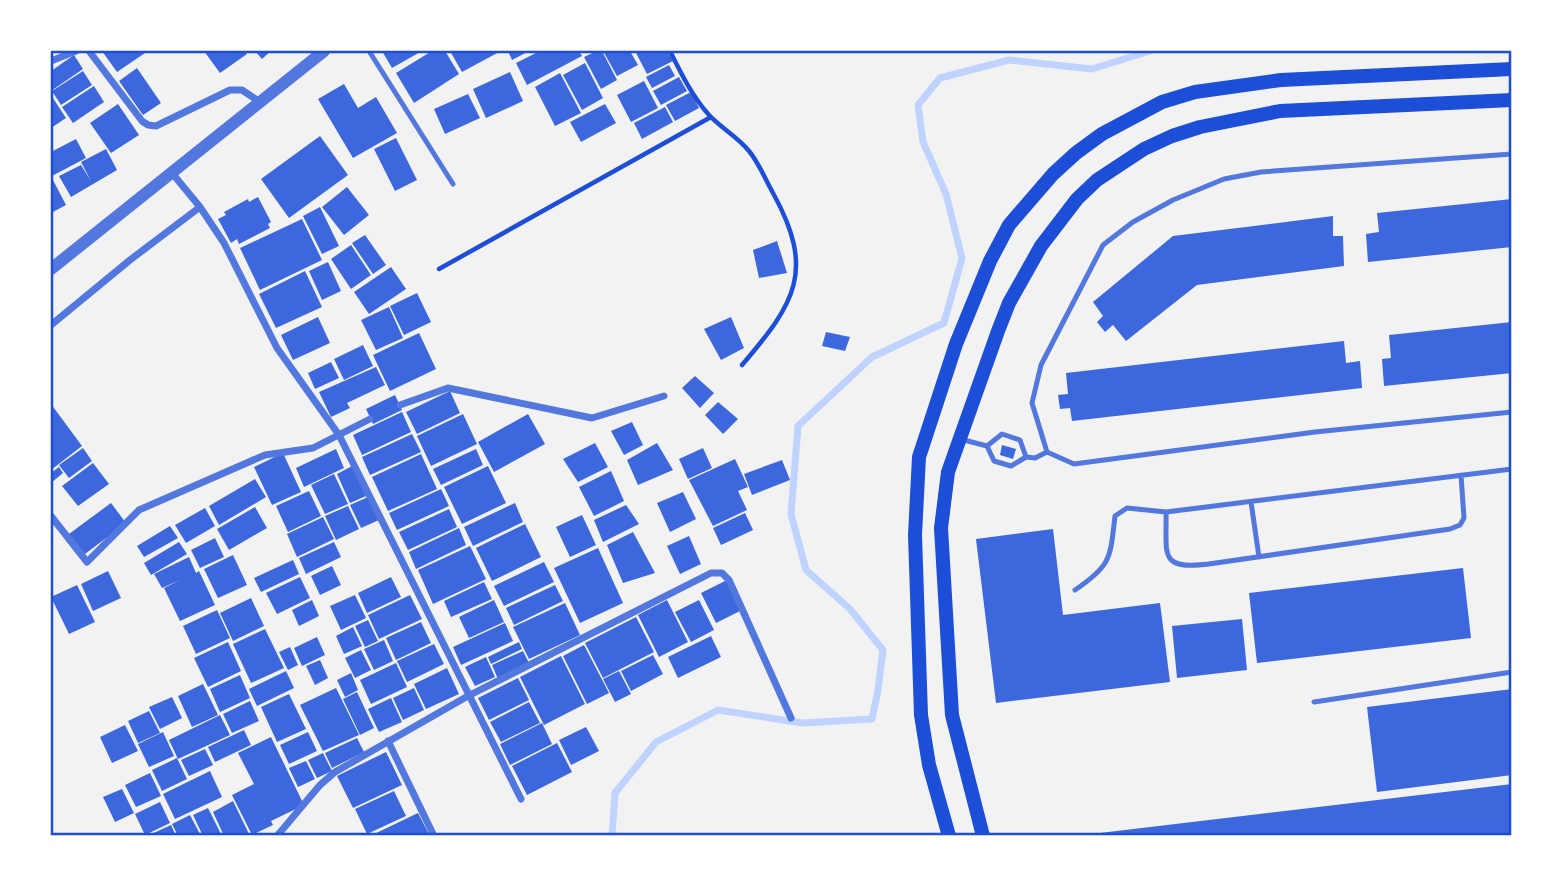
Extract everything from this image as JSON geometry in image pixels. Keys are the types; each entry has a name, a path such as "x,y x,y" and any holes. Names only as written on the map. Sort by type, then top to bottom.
{"main road":[{"path":"948,836 929,765 921,715 915,535 919,457 956,344 990,261 1009,225 1053,174 1076,153 1130,117 1162,102 1195,92 1281,80 1512,69"},
{"path":"983,836 952,715 940,528 948,472 959,439 1009,303 1041,246 1077,199 1097,180 1144,149 1200,127 1280,111 1512,100"}],"street":[{"path":"51,61 76,51"},
{"path":"89,51 142,121 148,125 156,126 230,90 242,90 260,102"},
{"path":"51,269 324,51"},
{"path":"172,173 200,207 224,243 277,348 339,435 521,799"},
{"path":"51,325 200,207"},
{"path":"400,404 448,388 592,418 664,396"},
{"path":"51,516 87,562 139,510 265,455 313,448 370,419"},
{"path":"277,836 335,772 468,696 711,573 722,573 729,580 791,718"},
{"path":"388,741 434,836"}],"lane":[{"path":"369,51 453,184"},
{"path":"1512,154 1261,172 1224,178 1173,200 1133,222 1103,245 1041,365 1032,403 1047,452 1074,464 1315,432 1512,412"},
{"path":"987,446 1002,434 1020,440 1026,457"},
{"path":"959,439 987,446"},
{"path":"987,446 994,461 1012,466 1026,457 1035,458 1047,452"},
{"path":"1075,590 1097,575 1110,558 1115,516 1127,508 1166,512 1512,468"},
{"path":"1166,512 1167,551 1171,561 1179,566 1259,557 1460,525 1464,518 1461,475"},
{"path":"1251,502 1259,557"},
{"path":"1314,702 1512,672"}],"path":[{"path":"670,51 693,94 711,117 748,150 760,168 785,215 796,251 795,278 787,306 774,327 742,365"},
{"path":"439,268 711,117"}],"building":[{"path":"102,51 148,51 117,72"},
{"path":"204,51 245,51 247,54 220,73"},
{"path":"255,51 271,51 262,59"},
{"path":"382,51 422,51 392,68"},
{"path":"432,51 445,51 459,74 414,103 396,73"},
{"path":"450,51 501,51 462,72"},
{"path":"508,51 529,51 512,60"},
{"path":"540,51 579,51 582,56 527,85 516,63"},
{"path":"602,51 617,80 601,89 584,57"},
{"path":"603,51 630,51 638,65 617,76"},
{"path":"667,51 673,61 647,74 636,53"},
{"path":"74,55 83,69 51,91 51,71"},
{"path":"585,63 603,98 582,110 563,75"},
{"path":"669,65 675,76 652,88 646,77"},
{"path":"137,68 161,103 143,115 119,81"},
{"path":"83,71 92,85 61,105 52,91"},
{"path":"510,72 523,101 486,118 473,89"},
{"path":"560,73 581,113 555,126 535,87"},
{"path":"679,77 687,91 661,105 653,91"},
{"path":"644,81 658,108 631,122 617,95"},
{"path":"344,84 358,108 376,97 397,133 353,158 318,99"},
{"path":"94,86 104,102 73,123 62,107"},
{"path":"691,92 699,108 675,121 666,105"},
{"path":"468,94 480,118 445,134 434,109"},
{"path":"51,95 66,118 51,128"},
{"path":"118,104 139,135 111,153 90,123"},
{"path":"605,104 616,123 581,142 570,122"},
{"path":"665,107 673,122 642,139 634,123"},
{"path":"320,136 348,175 289,218 261,179"},
{"path":"396,138 417,180 395,191 374,149"},
{"path":"76,139 86,158 52,176 51,152"},
{"path":"106,149 117,170 71,197 59,176 81,165 91,181 81,162"},
{"path":"53,180 66,205 51,213 51,181"},
{"path":"347,187 369,215 344,235 322,207"},
{"path":"258,197 271,222 268,224 270,228 239,244 237,239 231,243 218,219 226,215 224,212 248,199 249,202"},
{"path":"1512,199 1512,247 1368,262 1366,234 1379,232 1377,213"},
{"path":"320,207 339,246 322,254 303,216"},
{"path":"1333,216 1333,236 1343,236 1344,266 1197,285 1126,341 1113,325 1105,332 1097,322 1103,316 1093,302 1173,236"},
{"path":"302,219 322,260 260,290 240,248"},
{"path":"365,235 386,265 373,274 352,243"},
{"path":"777,241 787,273 759,278 753,250"},
{"path":"351,245 371,275 351,289 331,259"},
{"path":"328,262 341,291 322,300 309,271"},
{"path":"391,267 406,289 369,314 354,292"},
{"path":"305,271 322,307 276,328 259,294"},
{"path":"417,293 431,322 404,335 390,306"},
{"path":"389,307 403,338 376,350 361,320"},
{"path":"318,317 330,343 293,360 281,335"},
{"path":"731,317 744,348 721,360 704,329"},
{"path":"1512,322 1512,373 1384,386 1382,359 1391,358 1389,335"},
{"path":"826,332 850,337 845,351 822,346"},
{"path":"419,333 436,369 390,391 373,355"},
{"path":"1344,341 1346,363 1360,361 1362,388 1072,421 1070,408 1060,409 1058,395 1068,394 1066,373"},
{"path":"363,345 373,366 344,380 334,359"},
{"path":"331,362 339,378 315,389 308,373"},
{"path":"376,367 385,385 347,403 350,408 331,417 319,392"},
{"path":"695,376 714,393 700,408 682,388"},
{"path":"450,391 460,413 417,434 406,412"},
{"path":"395,395 402,410 373,424 366,409"},
{"path":"718,402 738,419 723,434 705,415"},
{"path":"51,404 82,446 51,470"},
{"path":"402,412 411,432 362,455 353,435"},
{"path":"463,414 477,444 431,466 417,436"},
{"path":"528,414 545,444 494,472 478,442"},
{"path":"632,422 643,445 624,455 611,431"},
{"path":"412,434 421,452 370,475 362,457"},
{"path":"595,443 608,467 578,482 563,459"},
{"path":"657,443 673,470 638,485 627,460"},
{"path":"1002,445 1016,449 1013,459 1000,455"},
{"path":"83,448 92,461 69,478 59,465"},
{"path":"703,448 712,468 688,479 679,459"},
{"path":"336,449 344,468 304,487 296,468"},
{"path":"476,449 483,465 441,485 433,469"},
{"path":"283,453 301,492 272,505 254,467"},
{"path":"421,454 437,489 388,511 372,477"},
{"path":"735,459 748,487 738,491 747,510 713,526 689,480"},
{"path":"782,460 790,480 752,495 744,474"},
{"path":"93,463 109,484 78,506 62,486"},
{"path":"352,466 366,496 350,503 337,474"},
{"path":"488,466 506,503 462,524 444,487"},
{"path":"59,467 63,473 51,483 51,473"},
{"path":"611,471 624,501 594,516 579,487"},
{"path":"334,474 348,504 325,514 311,485"},
{"path":"255,479 266,497 219,525 209,506"},
{"path":"441,489 449,506 397,530 389,513"},
{"path":"309,491 321,516 288,532 276,506"},
{"path":"683,492 696,519 670,532 657,503"},
{"path":"368,497 379,520 361,528 350,505"},
{"path":"111,503 126,523 85,554 69,534"},
{"path":"515,503 523,522 473,546 464,527"},
{"path":"626,505 639,524 603,542 594,520"},
{"path":"348,506 359,529 336,540 325,516"},
{"path":"255,507 267,528 229,550 217,529"},
{"path":"205,508 215,526 186,543 175,525"},
{"path":"449,509 457,527 408,550 399,532"},
{"path":"745,513 753,530 721,545 713,528"},
{"path":"582,515 596,545 570,557 556,527"},
{"path":"323,517 334,539 297,557 287,534"},
{"path":"525,524 541,557 492,581 476,548"},
{"path":"170,526 178,538 144,557 137,546"},
{"path":"459,528 466,545 416,569 409,552"},
{"path":"1053,529 1063,615 1160,603 1170,682 996,703 976,539"},
{"path":"633,532 655,573 623,583 607,545"},
{"path":"689,536 701,564 680,574 667,546"},
{"path":"215,538 224,557 200,568 191,550"},
{"path":"179,542 187,554 151,575 144,563"},
{"path":"334,542 341,557 306,574 299,558"},
{"path":"470,546 486,579 433,604 418,570"},
{"path":"598,548 623,603 580,623 554,568"},
{"path":"233,555 247,585 218,598 204,569"},
{"path":"189,557 196,573 199,571 215,605 180,621 164,588 180,580 162,588 154,574"},
{"path":"293,560 299,574 261,592 254,578"},
{"path":"544,562 554,582 504,606 494,586"},
{"path":"332,566 341,585 320,595 311,576"},
{"path":"1463,568 1471,638 1257,663 1249,593"},
{"path":"108,571 121,598 93,611 81,584"},
{"path":"300,577 310,598 277,614 266,593"},
{"path":"391,577 401,597 367,613 358,593"},
{"path":"727,580 742,610 716,623 701,593"},
{"path":"484,582 492,599 451,617 444,601"},
{"path":"77,585 95,622 69,634 51,597"},
{"path":"555,585 563,601 514,625 506,608"},
{"path":"355,595 366,618 341,630 330,606"},
{"path":"410,595 422,619 379,639 368,615"},
{"path":"251,598 264,626 233,641 220,613"},
{"path":"312,600 319,616 299,626 292,610"},
{"path":"494,600 504,622 469,638 459,617"},
{"path":"667,600 688,642 659,657 638,615"},
{"path":"699,600 714,630 691,642 675,612"},
{"path":"565,603 580,635 529,659 513,627"},
{"path":"217,610 230,638 196,654 183,626"},
{"path":"636,617 654,652 603,678 585,643"},
{"path":"1242,619 1247,670 1177,678 1172,626"},
{"path":"368,620 378,641 365,647 355,626"},
{"path":"421,622 431,643 396,660 386,638"},
{"path":"505,623 513,641 461,665 453,647"},
{"path":"353,627 362,646 344,654 336,636"},
{"path":"265,629 284,668 251,683 233,644"},
{"path":"711,636 721,657 678,678 668,657"},
{"path":"317,637 325,655 302,666 294,648"},
{"path":"384,640 393,661 374,670 364,649"},
{"path":"228,642 241,671 208,687 194,658"},
{"path":"519,642 522,649 491,664 488,657"},
{"path":"434,644 444,664 407,682 397,661"},
{"path":"584,645 609,693 587,704 563,656"},
{"path":"290,647 298,665 288,670 279,652"},
{"path":"361,650 371,670 355,678 345,658"},
{"path":"523,651 530,665 498,679 492,665"},
{"path":"653,655 663,674 631,691 621,671"},
{"path":"561,656 585,704 544,725 520,677"},
{"path":"486,657 495,677 475,686 465,667"},
{"path":"320,660 328,678 315,685 306,666"},
{"path":"396,663 407,687 371,704 360,680"},
{"path":"447,668 459,694 426,709 414,684"},
{"path":"286,671 294,688 257,706 249,689"},
{"path":"619,671 631,694 615,702 603,679"},
{"path":"351,673 358,690 345,697 337,680"},
{"path":"240,675 250,698 220,712 210,689"},
{"path":"518,678 529,700 489,720 478,698"},
{"path":"203,684 218,715 192,727 178,696"},
{"path":"336,688 359,735 323,751 300,705"},
{"path":"414,688 424,710 403,720 393,698"},
{"path":"1512,689 1512,775 1377,792 1367,707"},
{"path":"357,692 374,728 360,735 343,699"},
{"path":"289,694 306,729 277,742 261,707"},
{"path":"172,697 182,718 160,729 149,707"},
{"path":"391,698 402,722 379,732 368,709"},
{"path":"250,701 259,721 232,733 223,714"},
{"path":"529,702 540,723 501,742 490,722"},
{"path":"149,711 160,733 138,743 128,721"},
{"path":"220,715 230,735 178,759 169,740"},
{"path":"542,723 552,744 510,765 500,744"},
{"path":"125,725 138,751 112,763 100,737"},
{"path":"586,727 599,751 571,765 559,740"},
{"path":"244,730 251,745 215,762 208,747"},
{"path":"163,732 174,756 149,767 138,744"},
{"path":"308,732 317,751 289,764 280,745"},
{"path":"271,737 304,805 271,821 273,825 252,835 232,795 254,784 238,753"},
{"path":"357,738 364,752 332,768 325,753"},
{"path":"557,743 572,772 527,795 512,766"},
{"path":"205,749 213,765 189,776 181,760"},
{"path":"386,752 402,785 353,808 337,776"},
{"path":"323,753 332,771 317,778 308,760"},
{"path":"177,758 187,779 162,791 152,770"},
{"path":"306,761 315,779 298,787 289,768"},
{"path":"210,771 222,797 175,819 163,794"},
{"path":"150,773 161,796 136,807 125,785"},
{"path":"1512,784 1512,836 1083,836 1083,835"},
{"path":"122,789 134,813 115,822 103,797"},
{"path":"394,791 406,816 367,834 355,809"},
{"path":"233,801 250,836 224,836 213,812"},
{"path":"160,802 170,823 145,835 135,814"},
{"path":"208,808 222,836 203,836 193,815"},
{"path":"418,813 430,836 370,836"},
{"path":"190,815 201,836 178,836 172,824"},
{"path":"171,825 176,836 147,836"}],"waterway":[{"path":"612,836 615,793 656,742 718,710 803,723 872,719 883,650 850,609 806,570 791,514 798,426 872,357 944,323 962,258 946,194 923,142 918,105 940,78 1009,60 1092,69 1150,51"}]}
